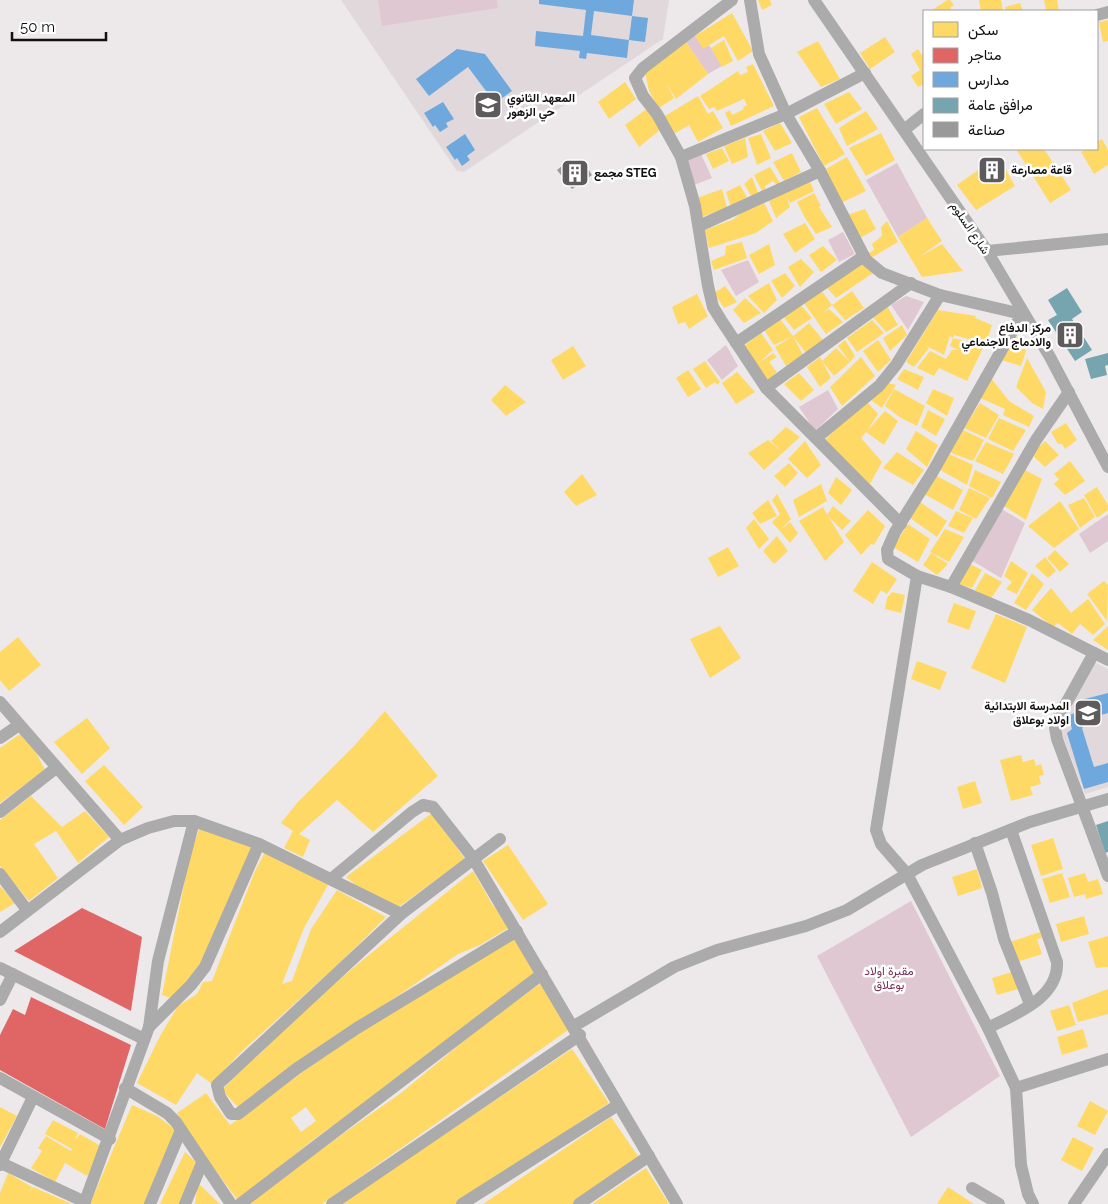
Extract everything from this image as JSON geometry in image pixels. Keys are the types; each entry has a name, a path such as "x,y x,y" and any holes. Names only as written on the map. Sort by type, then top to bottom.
{"street":[{"path":"732,0 643,68 635,78 642,96 657,114 681,157 699,226 713,306 766,388 902,524"},
{"path":"750,0 759,54 786,114 820,171 864,256 875,268 911,284 940,294 1022,314 887,550 888,559 917,576 951,587 1028,620 1108,660"},
{"name":"شارع السلوم","path":"814,0 987,250 1022,314 1069,392 1108,467"},
{"path":"681,157 786,114 866,73"},
{"path":"904,130 923,115"},
{"path":"699,226 820,171"},
{"path":"987,250 1108,239"},
{"path":"736,344 864,256"},
{"path":"766,388 911,284"},
{"path":"816,438 879,386 896,365 940,294"},
{"path":"951,587 1036,440 1069,392"},
{"path":"917,576 876,830 881,844 907,874 988,1028 1016,1088 1021,1165 1028,1194 1033,1204"},
{"path":"1094,653 1058,718 1055,728 1057,740 1080,807 1108,876"},
{"path":"0,702 18,725 120,840"},
{"path":"0,738 18,725"},
{"path":"0,812 56,768"},
{"path":"332,1204 577,1031 674,967 717,950 822,920 847,910 922,865 1030,822 1108,799"},
{"path":"331,879 412,812 428,804 437,811 474,858 677,1204"},
{"path":"0,932 120,840 156,825 174,821 194,821 259,844 401,914"},
{"path":"33,1097 1,1164 84,1203 110,1139 124,1088 148,1027 158,961 194,821"},
{"path":"988,1028 1030,1004 1050,988 1058,974 1057,962 1011,830"},
{"path":"500,839 401,914 217,1085 220,1097 231,1114 236,1115 244,1111 296,1069 357,1028 517,931"},
{"path":"975,843 992,893 1004,939 1030,1004"},
{"path":"148,1027 191,986 205,967 259,844"},
{"path":"0,874 27,910"},
{"path":"0,968 144,1039"},
{"path":"0,1000 13,974"},
{"path":"240,1204 542,974"},
{"path":"1016,1088 1108,1059"},
{"path":"0,1078 110,1139"},
{"path":"124,1088 166,1113 181,1130 231,1204"},
{"path":"462,1204 618,1105"},
{"path":"150,1204 181,1130"},
{"path":"1074,1204 1108,1154"},
{"path":"579,1204 649,1156"},
{"path":"185,1204 202,1163"},
{"path":"972,1188 999,1204"}],"shaded area":[{"name":"المعهد الثانوي حي الزهور","path":"341,0 669,0 663,39 464,172 457,171"},
{"name":"المدرسة الابتدائية اولاد بوعلاق","path":"1094,662 1108,669 1108,787 1085,794 1060,729"}],"green space":[{"path":"378,0 497,0 498,8 382,26"},
{"path":"695,36 709,45 722,66 708,74 686,42"},
{"path":"701,154 712,178 694,185 684,160"},
{"path":"897,163 927,218 898,237 866,180"},
{"path":"843,232 855,254 839,262 828,240"},
{"path":"748,260 759,282 736,296 721,270"},
{"path":"906,296 924,302 908,330 891,305"},
{"path":"726,345 738,366 722,380 707,360"},
{"path":"828,390 838,409 815,431 799,407"},
{"path":"1000,508 1025,523 1001,578 971,560"},
{"path":"1108,514 1108,541 1090,553 1079,534"},
{"name":"مقبرة اولاد بوعلاق","path":"911,901 1000,1076 911,1137 817,956"}],"building: سكن":[{"path":"758,0 770,0 772,5 762,10"},
{"path":"947,0 950,0 954,5 950,8 952,10 932,10"},
{"path":"979,0 1001,0 1003,10 981,10"},
{"path":"1044,0 1057,0 1059,10 1046,10"},
{"path":"1020,3 1023,10 1006,10 1005,7"},
{"path":"732,13 753,51 738,61 724,36 703,49 695,36"},
{"path":"1108,20 1108,41 1103,42 1099,22"},
{"path":"885,37 895,52 870,69 860,53"},
{"path":"724,40 733,61 722,67 711,48"},
{"path":"818,41 840,79 821,87 797,52"},
{"path":"686,42 708,74 676,99 666,83 674,98 659,108 649,91 645,72"},
{"path":"918,49 923,54 923,84 918,87 911,76 920,70 911,54"},
{"path":"753,64 774,106 731,126 725,113 730,110 732,115 744,109 743,107 747,105 744,99 717,111 714,107 709,109 700,96 738,71 740,75 748,72 746,67"},
{"path":"625,82 636,99 609,119 598,102"},
{"path":"849,92 862,109 836,124 824,104"},
{"path":"698,96 708,114 713,111 723,128 698,142 689,125 672,135 663,117"},
{"path":"648,108 660,130 639,147 625,125"},
{"path":"817,108 845,154 824,166 799,117"},
{"path":"866,111 878,129 847,146 839,128"},
{"path":"780,123 792,143 775,151 763,131"},
{"path":"881,133 895,160 866,176 849,148"},
{"path":"761,134 771,158 757,165 748,138"},
{"path":"745,138 748,157 732,164 724,146"},
{"path":"1102,139 1108,150 1108,165 1094,174 1081,152 1084,150 1098,150 1098,141"},
{"path":"722,148 729,161 713,169 706,154"},
{"name":"قاعة مصارعة","path":"1017,150 1045,150 1071,190 1050,203"},
{"path":"792,153 801,172 784,181 773,162"},
{"name":"قاعة مصارعة","path":"998,156 1015,186 976,210 957,185"},
{"path":"847,157 866,191 841,203 824,170"},
{"path":"770,167 780,183 777,185 773,181 765,186 766,191 763,193 754,175"},
{"path":"752,177 759,195 753,199 744,184"},
{"path":"809,179 814,191 790,203 786,195 790,207 776,218 769,201"},
{"path":"740,185 747,197 731,207 726,192"},
{"path":"722,189 727,208 701,217 697,198"},
{"path":"814,193 821,206 819,207 832,227 816,234 797,202"},
{"path":"764,203 773,221 756,233 709,248 705,230 734,219 743,211"},
{"path":"865,209 876,229 860,238 847,215"},
{"path":"927,218 942,241 919,257 942,244 963,271 922,277 898,237"},
{"path":"887,221 898,242 871,258 867,254 874,250 872,244 882,236 881,227"},
{"path":"805,223 815,239 795,253 783,234"},
{"path":"742,242 747,258 714,270 711,261 725,255 726,246"},
{"path":"769,244 775,265 759,274 749,255"},
{"path":"823,246 837,260 821,272 809,255"},
{"path":"801,259 814,272 800,287 788,267"},
{"path":"863,263 873,273 836,298 827,288"},
{"path":"785,273 795,286 782,298 771,281"},
{"path":"769,283 777,300 764,313 748,296"},
{"path":"725,286 737,302 724,308 714,293"},
{"path":"821,290 832,305 822,314 829,309 843,322 826,334 804,303"},
{"path":"852,291 864,308 845,320 832,305"},
{"path":"697,294 708,316 689,329 685,322 678,324 672,307"},
{"path":"745,298 761,313 744,323 733,310"},
{"path":"800,304 812,318 794,330 782,315"},
{"path":"887,306 898,325 886,332 873,317"},
{"path":"938,310 976,316 975,318 992,325 986,344 954,335 953,338 950,336 944,355 925,345 929,348 914,367 906,362"},
{"path":"780,319 793,336 774,345 764,330"},
{"path":"872,320 884,333 857,352 847,338"},
{"path":"809,323 823,340 806,353 793,336"},
{"path":"902,325 907,335 890,351 883,338"},
{"path":"761,333 773,350 756,365 773,353 777,357 769,362 777,372 766,382 744,346"},
{"path":"1015,335 1026,351 1021,366 1001,360"},
{"path":"793,336 803,355 786,366 775,347"},
{"path":"953,338 984,346 967,381 939,368 934,376 917,368 930,351 946,359 952,350 959,350 950,346"},
{"path":"845,340 855,356 850,362 838,346"},
{"path":"878,340 891,360 878,372 863,351"},
{"path":"573,346 586,366 563,380 551,360"},
{"path":"836,348 850,362 834,376 822,361"},
{"path":"820,357 831,378 820,387 807,367"},
{"path":"861,357 875,376 842,406 830,387"},
{"path":"1027,358 1046,392 1043,409 1032,403 1016,387"},
{"path":"705,361 720,382 717,385 715,382 706,388 693,369"},
{"path":"904,369 924,377 918,390 897,379"},
{"path":"688,370 701,389 688,397 676,378"},
{"path":"737,372 755,392 736,404 722,383"},
{"path":"799,373 814,390 801,401 784,384"},
{"path":"991,378 1009,401 1034,416 1029,427 1003,415 1005,409 980,398"},
{"path":"888,383 896,385 882,408 871,400"},
{"path":"505,385 526,402 506,416 491,400"},
{"path":"894,389 925,406 917,426 901,418 885,406"},
{"path":"933,389 954,398 947,416 926,403"},
{"path":"867,402 878,414 867,431 885,411 898,421 884,445 866,432 861,438 882,462 870,484 825,440 846,418"},
{"path":"980,403 999,415 986,438 964,428"},
{"path":"928,410 945,419 936,436 921,427"},
{"path":"999,418 1026,430 1013,451 988,439"},
{"path":"1066,423 1077,440 1065,449 1062,444 1058,444 1051,432"},
{"path":"786,427 800,437 764,470 748,453 768,440 781,451 771,441"},
{"path":"961,429 984,440 973,461 949,452"},
{"path":"916,431 938,445 927,467 906,449"},
{"path":"805,441 821,465 807,478 788,459"},
{"path":"1045,441 1059,455 1045,467 1031,454"},
{"path":"986,442 1014,454 1003,474 975,461"},
{"path":"897,452 924,470 913,485 883,468"},
{"path":"949,454 973,465 967,485 940,470"},
{"path":"1070,461 1085,481 1065,495 1054,484 1059,479 1054,474"},
{"path":"789,463 798,473 785,487 774,476"},
{"path":"1023,469 1042,479 1026,520 1004,506"},
{"path":"975,470 1001,482 992,498 969,486"},
{"path":"582,474 597,495 576,506 564,492"},
{"path":"935,475 963,490 953,510 924,494"},
{"path":"836,477 852,490 841,505 828,493"},
{"path":"821,484 827,501 799,517 793,500"},
{"path":"1097,487 1108,505 1108,510 1097,518 1084,495"},
{"path":"969,488 990,498 976,519 959,510"},
{"path":"777,494 791,519 782,529 790,522 798,533 790,543 772,522 780,514 772,500"},
{"path":"1084,498 1095,517 1080,528 1068,505"},
{"path":"768,500 777,516 760,524 752,513"},
{"path":"1060,501 1079,529 1054,548 1028,526"},
{"path":"920,502 947,521 937,537 910,518"},
{"path":"833,506 851,521 842,530 828,516 844,542 825,561 799,521 823,507 827,515"},
{"path":"868,510 885,526 874,545 871,544 861,555 845,535"},
{"path":"956,511 973,518 964,533 948,526"},
{"path":"754,519 769,539 759,549 746,528"},
{"path":"908,524 930,539 918,562 893,547"},
{"path":"945,529 964,537 949,562 930,552"},
{"path":"777,536 788,551 774,564 763,551"},
{"path":"728,547 739,566 718,577 708,558"},
{"path":"1055,550 1069,564 1060,572 1047,558"},
{"path":"931,553 948,564 937,575 923,565"},
{"path":"1045,557 1056,571 1048,578 1035,566"},
{"path":"1011,561 1028,573 1017,594 1006,589 1012,582 1004,576"},
{"path":"872,562 897,579 887,594 881,590 873,604 853,591"},
{"path":"968,563 982,570 972,588 955,583"},
{"path":"985,573 1002,582 990,600 975,590"},
{"path":"1032,573 1044,584 1026,610 1014,603"},
{"path":"1104,581 1108,585 1107,621 1087,594"},
{"path":"1051,588 1071,613 1088,599 1105,624 1093,635 1080,624 1072,634 1058,623 1053,627 1032,610"},
{"path":"892,592 905,595 901,613 885,609 887,598"},
{"path":"954,603 976,611 969,630 947,622"},
{"path":"996,614 1027,627 1005,683 971,668"},
{"path":"720,626 741,658 710,678 690,639"},
{"path":"1108,626 1108,650 1093,640"},
{"path":"18,637 41,665 9,691 0,680 0,652"},
{"path":"917,661 947,672 940,690 911,679"},
{"path":"385,711 438,776 373,832 337,800 299,834 310,840 303,857 284,848 293,831 281,823 298,802 354,746"},
{"path":"87,718 110,748 82,774 54,742"},
{"path":"20,734 36,752 45,770 0,803 0,748"},
{"path":"1021,755 1023,762 1034,759 1036,766 1041,764 1044,775 1039,776 1041,784 1030,787 1033,795 1011,801 1000,760"},
{"path":"104,765 143,807 124,825 85,781"},
{"path":"975,781 982,803 963,809 957,787"},
{"path":"31,796 62,827 85,811 109,837 78,863 56,831 34,844 58,878 29,901 0,866 0,820"},
{"path":"432,813 465,859 396,909 362,890 346,877"},
{"path":"200,827 254,847 204,959 173,999 162,995 190,855"},
{"path":"1053,838 1063,869 1041,876 1031,845"},
{"path":"508,845 548,904 523,920 483,861"},
{"path":"265,852 328,885 304,928 282,984 292,981 311,929 337,890 386,917 342,961 241,1052 212,1084 197,1073 176,1105 137,1083 160,1036 178,1006 197,994 203,982 212,981 255,871"},
{"path":"977,869 982,888 958,896 952,877"},
{"path":"473,871 492,904 510,927 480,945 458,954 238,1107 222,1090 239,1071 263,1051 276,1033"},
{"path":"1062,873 1070,897 1050,903 1042,879"},
{"path":"1085,873 1088,882 1098,879 1103,894 1086,899 1085,894 1074,897 1068,878"},
{"path":"0,886 15,903 0,912"},
{"path":"1084,916 1089,934 1061,942 1056,924"},
{"path":"1040,932 1042,938 1037,939 1042,954 1017,962 1010,942"},
{"path":"517,935 537,975 480,1019 309,1143 239,1202 199,1148 177,1113 206,1093 230,1125 341,1044","holes":["306,1107 316,1121 301,1132 291,1118"]},
{"path":"1108,936 1108,967 1096,968 1088,942"},
{"path":"1012,972 1018,989 997,995 992,978"},
{"path":"541,983 571,1028 322,1204 249,1204 307,1159 401,1093 492,1018"},
{"path":"1108,989 1108,1014 1078,1022 1072,1003"},
{"path":"1069,1005 1076,1025 1057,1031 1050,1011"},
{"path":"1083,1029 1088,1047 1062,1055 1057,1037"},
{"path":"572,1049 609,1103 458,1204 340,1204"},
{"path":"1090,1101 1108,1111 1095,1135 1077,1126"},
{"path":"132,1105 157,1116 176,1130 147,1204 90,1204"},
{"path":"0,1107 17,1116 0,1147"},
{"path":"611,1117 640,1159 575,1204 483,1204"},
{"path":"53,1120 78,1133 75,1140 80,1134 104,1148 87,1176 65,1163 55,1182 31,1168 42,1151 38,1148 46,1136 71,1151 72,1149 45,1134"},
{"path":"1073,1137 1094,1148 1082,1171 1061,1160"},
{"path":"185,1152 197,1163 183,1204 160,1204"},
{"path":"646,1168 669,1204 592,1204 629,1179"},
{"path":"8,1173 32,1187 29,1193 33,1187 72,1204 0,1204 0,1193"},
{"path":"198,1183 220,1204 195,1204"},
{"path":"948,1187 974,1204 937,1204"}],"building: متاجر":[{"path":"82,908 142,937 131,1011 14,951"},
{"path":"31,997 131,1045 105,1129 0,1070 0,1035 13,1009 25,1015"}],"building: مدارس":[{"path":"539,0 634,0 632,16 594,11 591,35 629,40 627,58 587,53 586,59 579,58 580,51 535,46 536,31 583,36 586,10 539,4"},
{"path":"632,16 648,18 645,42 629,40"},
{"path":"457,49 485,54 512,91 495,103 468,67 429,96 416,79"},
{"path":"443,102 454,119 446,123 448,127 440,132 435,125 433,127 424,113"},
{"path":"465,134 475,150 467,156 470,160 462,166 446,147"},
{"name":"المدرسة الابتدائية اولاد بوعلاق","path":"1108,693 1108,713 1088,719 1082,728 1094,767 1108,763 1108,782 1084,789 1067,733 1072,729 1068,715 1084,711 1081,700"}],"building: مرافق عامة":[{"name":"مركز الدفاع والادماج الاجنماعي","path":"1067,288 1082,312 1072,319 1092,350 1075,361 1048,320 1057,315 1048,300"},
{"name":"مركز الدفاع والادماج الاجنماعي","path":"1108,353 1108,365 1105,366 1107,375 1091,379 1085,359"},
{"path":"1108,821 1108,852 1105,853 1096,825"}],"building: صناعة":[{"name":"مجمع STEG","path":"567,162 575,162 577,167 583,162 592,175 572,189 557,170"}],"place":[{"name":"المعهد الثانوي حي الزهور","path":"488,105"},
{"name":"قاعة مصارعة","path":"992,170"},
{"name":"مجمع STEG","path":"575,173"},
{"name":"مركز الدفاع والادماج الاجنماعي","path":"1070,335"},
{"name":"المدرسة الابتدائية اولاد بوعلاق","path":"1088,713"}]}
